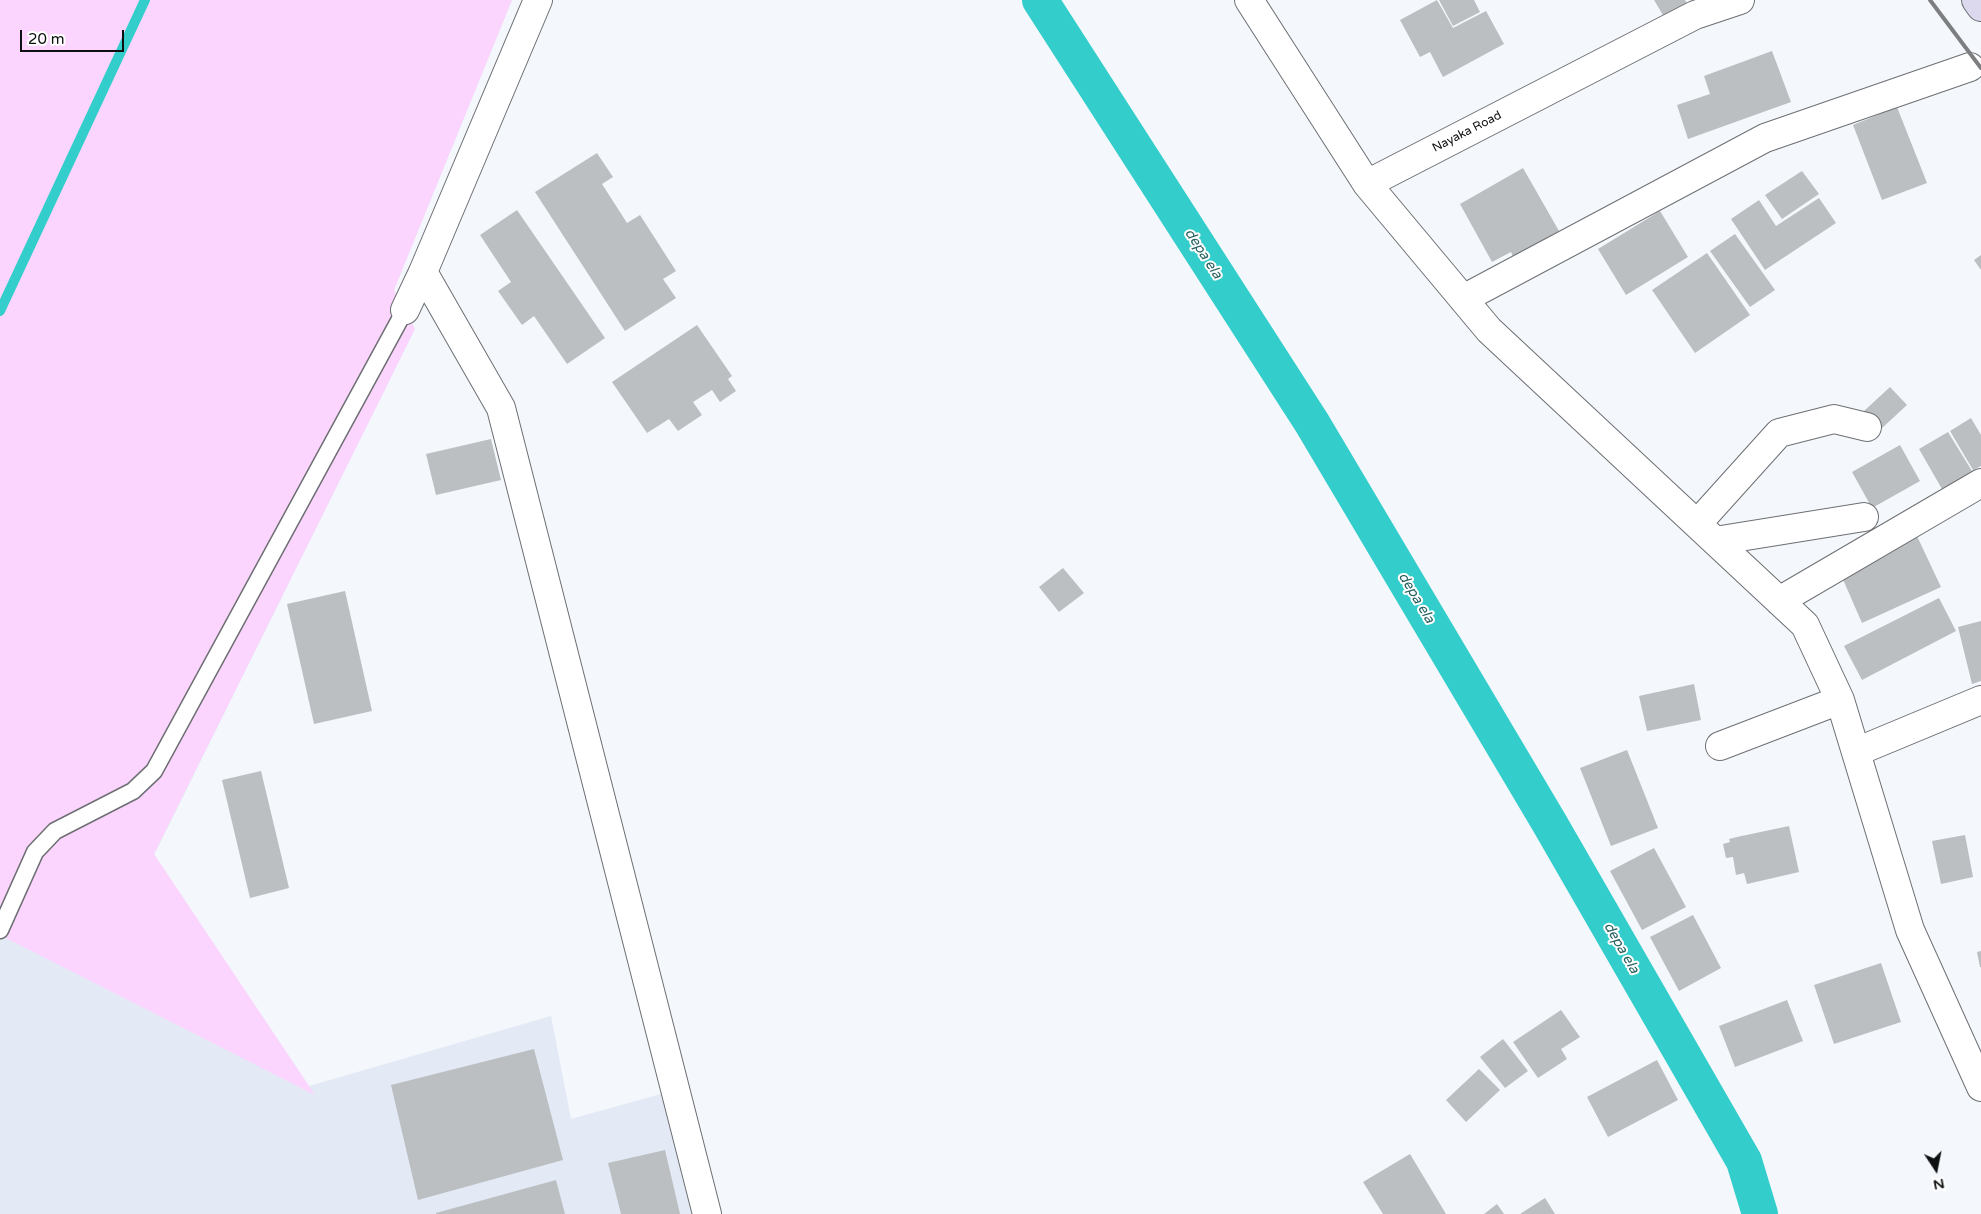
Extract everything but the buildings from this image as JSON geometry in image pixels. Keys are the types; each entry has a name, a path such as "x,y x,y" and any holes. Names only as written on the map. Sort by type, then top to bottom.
{"street":[{"path":"405,310 423,272 538,0"},
{"path":"1249,0 1367,184 1489,330 1806,625 1840,700 1910,930 1981,1087"},
{"name":"Nayaka Road","path":"1367,184 1695,15 1740,0"},
{"path":"1976,0 1981,7"},
{"path":"1464,299 1765,138 1970,67"},
{"path":"423,272 501,408 707,1214"},
{"path":"1706,533 1779,433 1834,419 1867,427"},
{"path":"1779,601 1981,483"},
{"path":"1706,533 1864,517"},
{"path":"1720,746 1840,700"},
{"path":"1856,752 1981,700"}],"lane":[{"path":"0,930 35,852 55,831 133,791 154,771 405,310"}],"shaded area":[{"path":"0,0 512,0 394,290 415,329 154,855 309,1086 551,1016 571,1119 675,1090 702,1214 0,1214"},
{"path":"0,0 512,0 394,290 415,329 154,854 315,1095 0,935"}],"waterway":[{"path":"0,311 145,0"},
{"name":"depa ela","path":"1040,0 1312,423 1550,824 1744,1161 1760,1214"}],"railway":[{"path":"1930,0 1981,68"}]}
